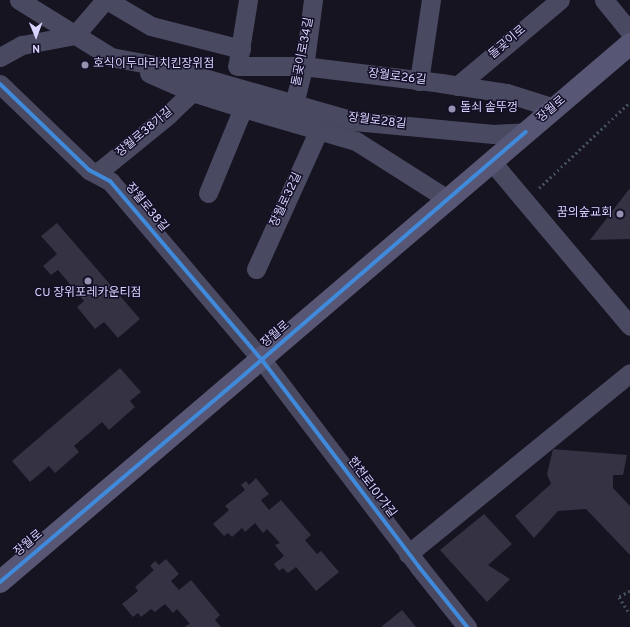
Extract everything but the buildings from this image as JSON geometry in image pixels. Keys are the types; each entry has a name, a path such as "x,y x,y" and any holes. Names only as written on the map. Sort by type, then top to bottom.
{"street":[{"name":"장월로28길","path":"19,0 111,57 169,68 354,121 493,134 526,132"},
{"path":"0,57 22,46 75,35 106,0"},
{"name":"장월로26길","path":"106,0 151,26 239,58 506,93 554,108"},
{"path":"232,86 239,58 248,0"},
{"name":"돌곶이로34길","path":"294,104 303,66 313,0"},
{"path":"419,81 431,0"},
{"name":"돌곶이로","path":"457,86 560,0"},
{"path":"604,0 630,32"},
{"name":"장월로","path":"0,582 262,360 630,44"},
{"path":"111,57 192,92 318,132 356,141 449,200"},
{"name":"장월로38길","path":"0,84 89,170 110,181 262,360"},
{"name":"장월로38가길","path":"97,173 168,115 192,92"},
{"path":"208,193 243,108"},
{"name":"장월로32길","path":"256,269 318,132"},
{"path":"492,162 630,326"},
{"name":"한천로101가길","path":"262,360 408,554 467,627"},
{"path":"408,554 630,373"}],"path":[{"path":"537,215 539,186 630,102"},
{"path":"630,591 619,597 630,614"}],"cycle path":[{"path":"0,84 89,170 110,181 262,360 419,567 467,627"},
{"path":"0,582 244,375 526,132"}],"place":[{"name":"호식이두마리치킨장위점","path":"85,65"},
{"name":"돌쇠 솥뚜껑","path":"452,109"},
{"name":"꿈의숲교회","path":"620,214"},
{"name":"CU 장위포레카운티점","path":"88,281"}]}
